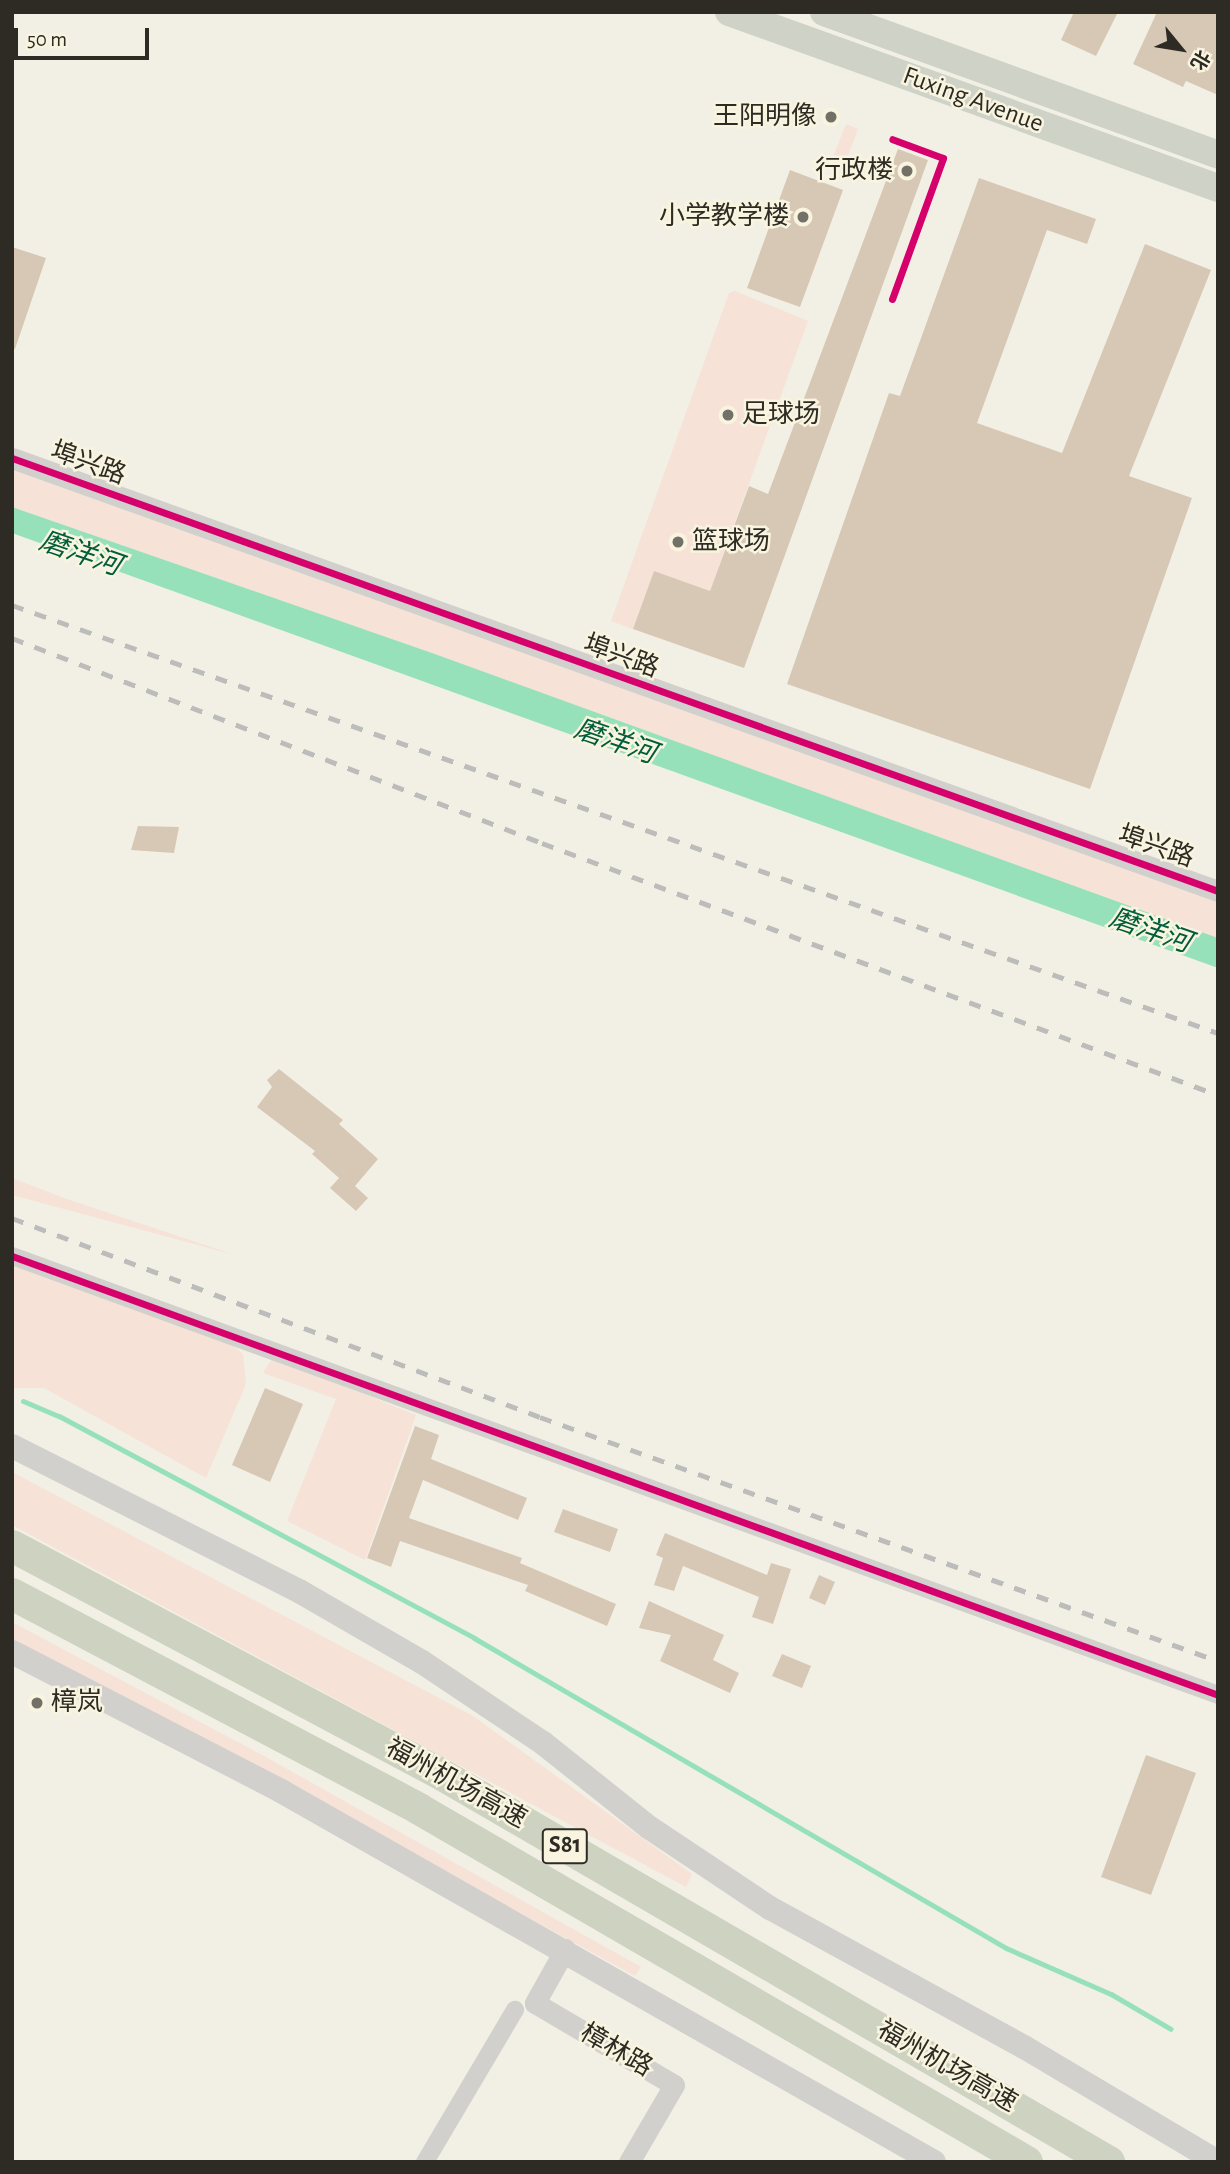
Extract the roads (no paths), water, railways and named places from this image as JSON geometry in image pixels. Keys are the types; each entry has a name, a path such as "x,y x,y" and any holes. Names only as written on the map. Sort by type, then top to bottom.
{"highway":[{"name":"福州机场高速","path":"12,1546 439,1773 1109,2162"},
{"name":"福州机场高速","path":"12,1594 419,1810 1027,2162"}],"main road":[{"name":"Fuxing Avenue","path":"729,12 1218,188"},
{"name":"Fuxing Avenue","path":"824,12 1218,155"},
{"path":"12,1446 299,1591 422,1662 543,1743 650,1828 770,1908 1024,2047 1218,2161"},
{"path":"12,1652 281,1791 565,1949 934,2162"}],"street":[{"name":"埠兴路","path":"12,458 1218,891"},
{"path":"12,1256 1218,1695"},
{"name":"樟林路","path":"565,1949 535,2003 674,2085 629,2162"},
{"path":"425,2162 514,2010"}],"water":[{"name":"磨洋河","path":"12,507 432,653 1218,938 1218,968 12,533"}],"waterway":[{"path":"23,1401 59,1416 474,1638 1006,1948 1111,1994 1171,2029"}],"railway":[{"path":"12,605 1218,1033"},
{"path":"12,638 542,843 1218,1095"},
{"path":"12,1218 540,1417 1218,1661"}],"place":[{"name":"王阳明像","path":"831,117"},
{"name":"行政楼","path":"907,171"},
{"name":"小学教学楼","path":"803,217"},
{"name":"足球场","path":"728,415"},
{"name":"篮球场","path":"678,542"},
{"name":"樟岚","path":"37,1703"}]}
